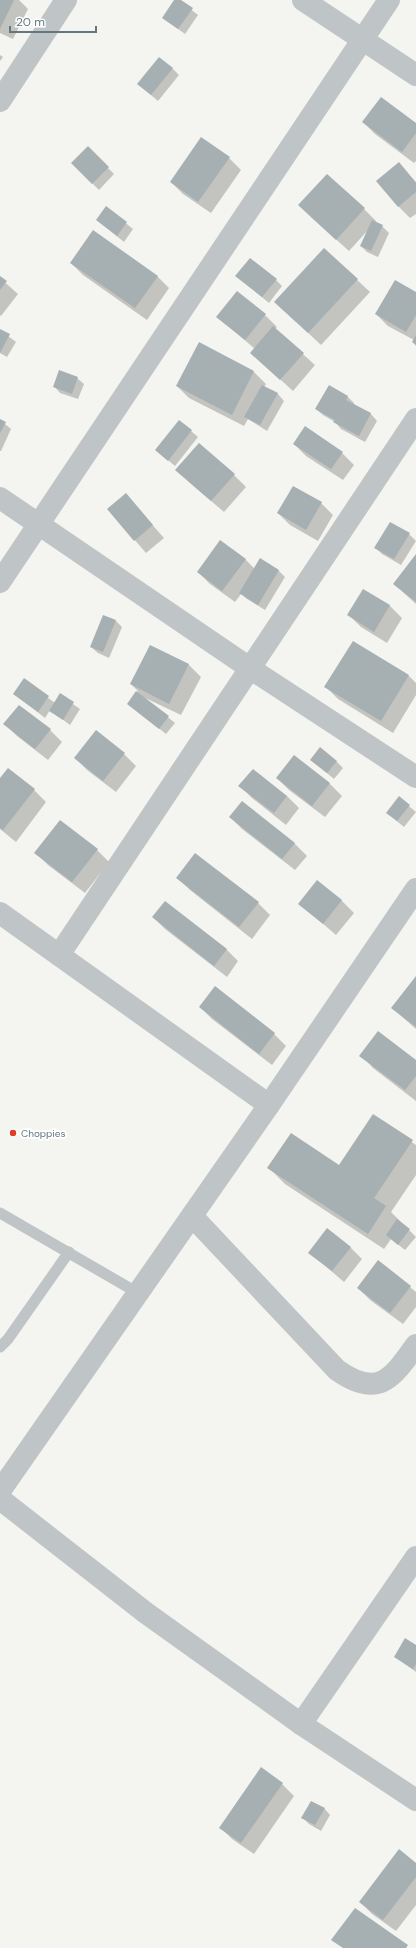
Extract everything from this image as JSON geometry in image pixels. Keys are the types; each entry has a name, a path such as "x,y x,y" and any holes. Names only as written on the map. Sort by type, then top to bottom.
{"street":[{"path":"0,101 66,0"},
{"path":"303,0 416,75"},
{"path":"0,582 389,0"},
{"path":"59,955 251,669 416,419"},
{"path":"0,498 251,669 416,777"},
{"path":"0,1492 269,1105 416,889"},
{"path":"0,913 269,1105"},
{"path":"192,1216 337,1370 352,1381 368,1385 383,1382 396,1372 414,1353"},
{"path":"0,1498 146,1613 301,1724 416,1800"},
{"path":"301,1724 416,1557"}],"lane":[{"path":"0,1213 138,1293"},
{"path":"0,1347 8,1339 69,1252"}],"building":[{"path":"0,0 14,0 0,29"},
{"path":"174,0 181,0 193,8 178,29 162,18"},
{"path":"159,57 173,68 151,95 137,84"},
{"path":"381,97 416,123 416,133 402,152 362,122"},
{"path":"201,137 230,157 198,202 170,182"},
{"path":"88,146 109,167 92,184 71,163"},
{"path":"399,162 416,183 416,192 398,207 376,181"},
{"path":"327,174 365,208 336,240 298,205"},
{"path":"106,206 127,222 117,236 96,220"},
{"path":"372,220 383,225 371,251 360,246"},
{"path":"93,230 158,276 135,308 70,263"},
{"path":"324,248 358,279 308,333 274,302"},
{"path":"250,258 277,279 262,297 235,276"},
{"path":"0,276 7,281 0,290"},
{"path":"395,280 416,292 416,315 406,332 375,314"},
{"path":"237,291 266,314 245,340 216,317"},
{"path":"273,326 304,353 280,380 250,353"},
{"path":"0,329 10,334 0,353"},
{"path":"416,335 416,345 412,342"},
{"path":"199,342 254,371 232,415 176,386"},
{"path":"59,370 78,377 72,394 53,387"},
{"path":"262,385 278,393 260,425 244,417"},
{"path":"329,385 348,396 346,400 371,413 359,436 333,422 335,420 315,409"},
{"path":"0,419 6,422 0,433"},
{"path":"179,420 192,430 168,461 155,450"},
{"path":"305,426 343,452 331,469 293,444"},
{"path":"199,443 235,474 211,501 175,470"},
{"path":"293,486 322,502 306,530 277,513"},
{"path":"126,493 153,525 134,541 107,509"},
{"path":"390,522 410,533 394,559 374,548"},
{"path":"220,540 246,559 222,591 197,572"},
{"path":"416,554 416,602 393,584"},
{"path":"260,558 279,570 258,605 239,593"},
{"path":"363,589 390,605 374,632 347,615"},
{"path":"103,615 116,620 103,652 90,647"},
{"path":"353,641 409,675 381,721 324,687"},
{"path":"150,645 189,664 169,704 130,684"},
{"path":"24,678 49,696 38,712 13,694"},
{"path":"136,691 169,716 159,729 127,704"},
{"path":"60,693 74,702 63,720 49,711"},
{"path":"19,705 51,729 35,749 3,724"},
{"path":"96,730 125,753 103,781 74,758"},
{"path":"320,747 337,761 327,773 310,760"},
{"path":"294,755 330,783 312,806 276,778"},
{"path":"8,768 35,789 3,830 0,828 0,778"},
{"path":"253,769 287,796 274,813 238,786"},
{"path":"399,796 410,805 397,821 386,813"},
{"path":"242,801 295,843 282,859 229,817"},
{"path":"60,820 98,849 72,882 34,853"},
{"path":"195,853 259,902 239,927 176,878"},
{"path":"317,880 342,900 323,924 298,904"},
{"path":"165,901 227,949 214,966 152,917"},
{"path":"416,976 416,1027 391,1008"},
{"path":"215,986 275,1033 259,1054 199,1007"},
{"path":"378,1031 416,1060 416,1076 405,1090 359,1056"},
{"path":"373,1114 413,1140 374,1198 386,1206 368,1234 267,1168 291,1133 339,1165"},
{"path":"397,1219 410,1229 398,1245 386,1235"},
{"path":"327,1228 351,1247 332,1271 308,1253"},
{"path":"378,1260 411,1286 390,1313 357,1288"},
{"path":"405,1638 416,1645 416,1664 413,1669 394,1657"},
{"path":"261,1767 283,1783 241,1843 219,1828"},
{"path":"311,1801 325,1808 315,1825 301,1818"},
{"path":"399,1849 416,1863 416,1877 383,1920 359,1902"},
{"path":"355,1908 408,1945 406,1948 343,1948 331,1940"}],"place":[{"name":"Choppies","path":"13,1133"}]}
